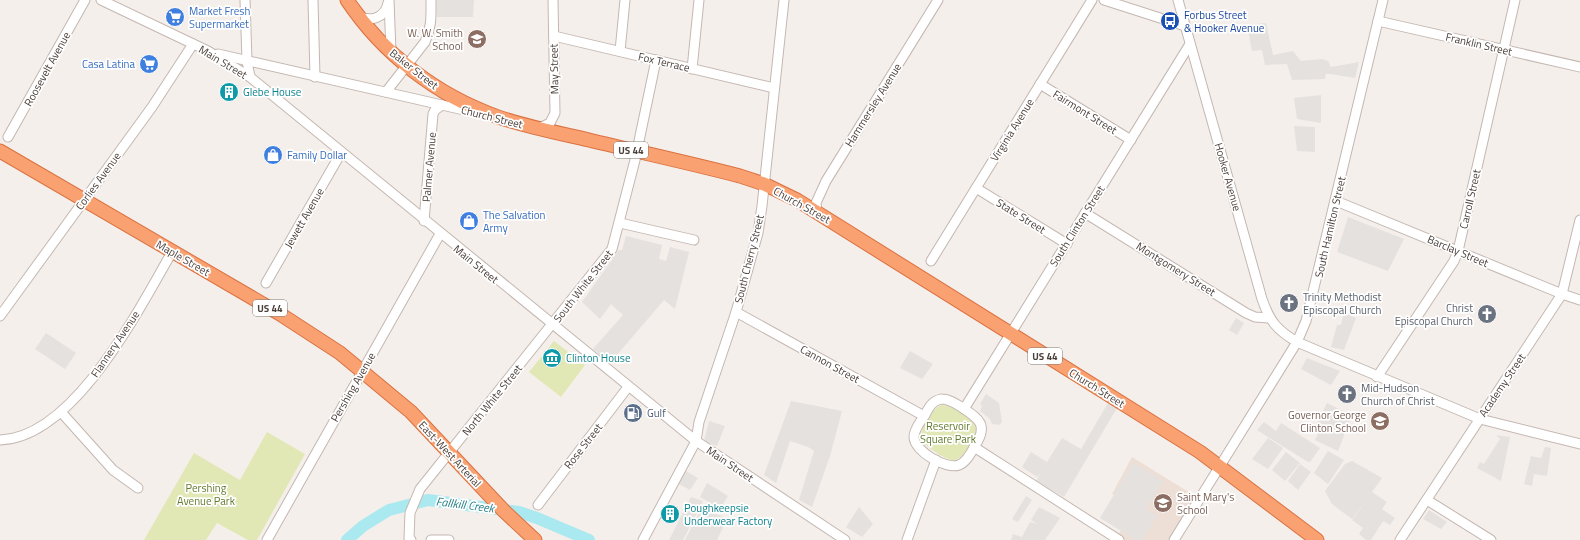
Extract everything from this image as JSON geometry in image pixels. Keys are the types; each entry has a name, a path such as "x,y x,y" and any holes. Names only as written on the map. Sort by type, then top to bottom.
{"highway":[{"name":"Baker Street","path":"347,0 357,14 391,52 407,66 449,95 498,117"},
{"name":"Church Street","path":"498,117 538,128 717,170 764,184 817,212 1220,467 1317,540"},
{"name":"Maple Street","path":"1,153 300,326 363,371"},
{"name":"East-West Arterial","path":"363,371 411,412 511,519 535,540"}],"street":[{"name":"Roosevelt Avenue","path":"8,137 84,0"},
{"name":"Main Street","path":"100,0 208,51 250,78 696,441 845,540"},
{"path":"245,0 247,61 250,78"},
{"path":"313,0 315,77"},
{"path":"357,14 367,19 381,16 386,10 388,0"},
{"path":"388,0 391,52"},
{"path":"386,92 407,66 429,33 432,24 432,0"},
{"name":"May Street","path":"538,128 546,126 550,123 555,113 553,0"},
{"path":"620,52 626,0"},
{"path":"692,69 699,0"},
{"name":"South Cherry Street","path":"644,540 696,441 699,422 736,312 758,233 784,0"},
{"name":"Hammersley Avenue","path":"817,212 816,204 826,181 938,0"},
{"name":"Virginia Avenue","path":"931,261 1092,0"},
{"path":"1104,0 1185,26"},
{"name":"Hooker Avenue","path":"1178,0 1262,299 1269,318 1276,328 1297,342"},
{"name":"South Hamilton Street","path":"1174,540 1297,342 1306,321 1383,0"},
{"name":"Carroll Street","path":"1377,377 1454,261 1458,251 1515,0"},
{"name":"Franklin Street","path":"1378,21 1580,67"},
{"name":"Fox Terrace","path":"554,36 774,88"},
{"name":"Corlies Avenue","path":"0,316 152,107 193,44"},
{"name":"South Clinton Street","path":"964,409 1190,44"},
{"name":"Church Street","path":"208,51 315,77 498,117"},
{"name":"South White Street","path":"552,325 612,249 620,222 656,60"},
{"name":"Fairmont Street","path":"1040,84 1131,140"},
{"path":"418,100 433,114 435,110 442,105"},
{"name":"Palmer Avenue","path":"424,221 433,114"},
{"name":"Jewett Avenue","path":"266,283 341,153"},
{"name":"State Street","path":"976,188 1067,244"},
{"name":"Barclay Street","path":"1336,201 1562,294 1580,300"},
{"name":"Montgomery Street","path":"1086,213 1246,312 1255,317 1269,318"},
{"name":"Academy Street","path":"1400,540 1562,294 1580,220"},
{"path":"620,222 694,240"},
{"name":"Pershing Avenue","path":"267,540 440,234"},
{"name":"Flannery Avenue","path":"0,440 21,437 44,425 61,412 103,365 118,343 172,252"},
{"name":"Cannon Street","path":"736,312 924,416"},
{"name":"North White Street","path":"411,540 409,538 410,510 420,489 552,325"},
{"path":"1297,342 1377,377 1480,419 1580,444"},
{"name":"Rose Street","path":"538,505 628,387"},
{"path":"942,399 950,400 964,409 977,418 981,425 981,435 965,461 958,465 950,466 936,460 919,448 915,440 915,432 934,401 942,399"},
{"path":"61,412 113,470 138,488"},
{"path":"974,448 1119,540"},
{"path":"907,540 936,460"},
{"path":"1427,500 1491,540"},
{"path":"432,540 449,540"}],"shaded area":[{"path":"437,0 474,0 473,17 437,17"},
{"path":"1266,23 1273,55 1293,51 1301,61 1322,59 1328,61 1331,67 1359,62 1355,78 1326,74 1325,79 1292,80 1287,64 1265,65 1262,50 1252,51 1247,25"},
{"path":"1321,95 1321,123 1297,119 1294,98"},
{"path":"1294,126 1315,127 1315,152 1297,151"},
{"path":"1348,217 1404,239 1388,271 1337,252"},
{"path":"626,236 662,245 659,259 666,261 670,247 689,252 675,309 664,300 610,363 593,349 623,315 611,304 600,319 582,302 619,250 622,250"},
{"path":"1344,313 1356,318 1344,350 1331,347 1337,325 1341,325"},
{"path":"1236,318 1244,323 1237,335 1229,330"},
{"path":"46,333 76,353 65,369 35,349"},
{"path":"910,351 933,364 922,379 900,368"},
{"path":"1307,358 1340,371 1331,385 1301,369"},
{"path":"986,394 999,403 1002,422 999,425 992,424 990,419 980,411 982,406 980,404"},
{"path":"791,401 842,411 830,456 812,507 799,500 814,451 808,447 790,441 776,483 764,475"},
{"path":"1108,403 1117,408 1064,497 1036,481 1041,473 1037,477 1022,467 1031,452 1047,462 1062,438 1081,449"},
{"path":"1327,403 1347,413 1345,418 1350,420 1338,451 1315,440 1318,434 1313,431"},
{"path":"709,421 725,426 717,446 704,441"},
{"path":"1264,422 1276,431 1281,423 1320,448 1310,462 1308,462 1257,430"},
{"path":"1496,435 1510,437 1501,481 1477,468 1480,462 1484,464 1500,439"},
{"path":"1268,438 1283,448 1268,469 1252,459"},
{"path":"1545,447 1551,448 1547,476 1534,474 1532,486 1524,484 1531,456 1541,458"},
{"path":"1328,451 1344,460 1328,484 1314,473"},
{"path":"1286,452 1300,463 1285,481 1272,470"},
{"name":"Saint Mary's School","path":"1132,457 1200,499 1174,540 1119,540 1116,538 1136,508 1112,494"},
{"path":"1352,461 1382,478 1372,492 1387,502 1382,509 1395,518 1390,525 1383,521 1371,540 1366,540 1359,534 1363,528 1352,520 1367,500 1352,519 1332,504 1325,491 1345,464"},
{"path":"1133,463 1163,481 1146,509 1157,516 1142,540 1136,540 1100,518"},
{"path":"1300,464 1311,472 1298,490 1288,481"},
{"path":"686,471 698,478 690,490 677,483"},
{"path":"707,483 728,496 720,509 700,497"},
{"path":"1026,496 1032,500 1018,522 1012,519"},
{"path":"691,497 703,501 683,540 669,540"},
{"path":"702,507 727,519 717,540 685,540"},
{"path":"859,507 873,524 862,537 846,527"},
{"path":"1039,507 1060,518 1045,540 1011,540 1013,534 1022,537 1030,522 1037,524 1031,520"},
{"path":"1429,510 1447,522 1441,529 1423,519"}],"green space":[{"path":"554,341 585,365 561,397 529,372"},
{"name":"Reservoir Square Park","path":"941,405 951,407 961,413 974,423 976,427 972,441 966,451 958,459 951,460 946,458 926,445 921,439 922,430 927,420"},
{"name":"Pershing Avenue Park","path":"267,432 305,454 257,540 248,540 217,523 206,540 144,540 194,453 240,480"}],"waterway":[{"name":"Fallkill Creek","path":"347,540 363,526 389,510 428,500 519,512 589,540"}],"place":[{"name":"Market Fresh Supermarket","path":"175,17"},
{"name":"Forbus Street & Hooker Avenue","path":"1170,21"},
{"name":"W. W. Smith School","path":"477,39"},
{"name":"Casa Latina","path":"149,64"},
{"name":"Glebe House","path":"229,92"},
{"name":"Family Dollar","path":"273,155"},
{"name":"The Salvation Army","path":"469,221"},
{"name":"Trinity Methodist Episcopal Church","path":"1289,303"},
{"name":"Christ Episcopal Church","path":"1487,314"},
{"name":"Clinton House","path":"552,358"},
{"name":"Mid-Hudson Church of Christ","path":"1347,394"},
{"name":"Gulf","path":"633,413"},
{"name":"Governor George Clinton School","path":"1380,421"},
{"name":"Saint Mary's School","path":"1163,503"},
{"name":"Poughkeepsie Underwear Factory","path":"670,514"}]}
